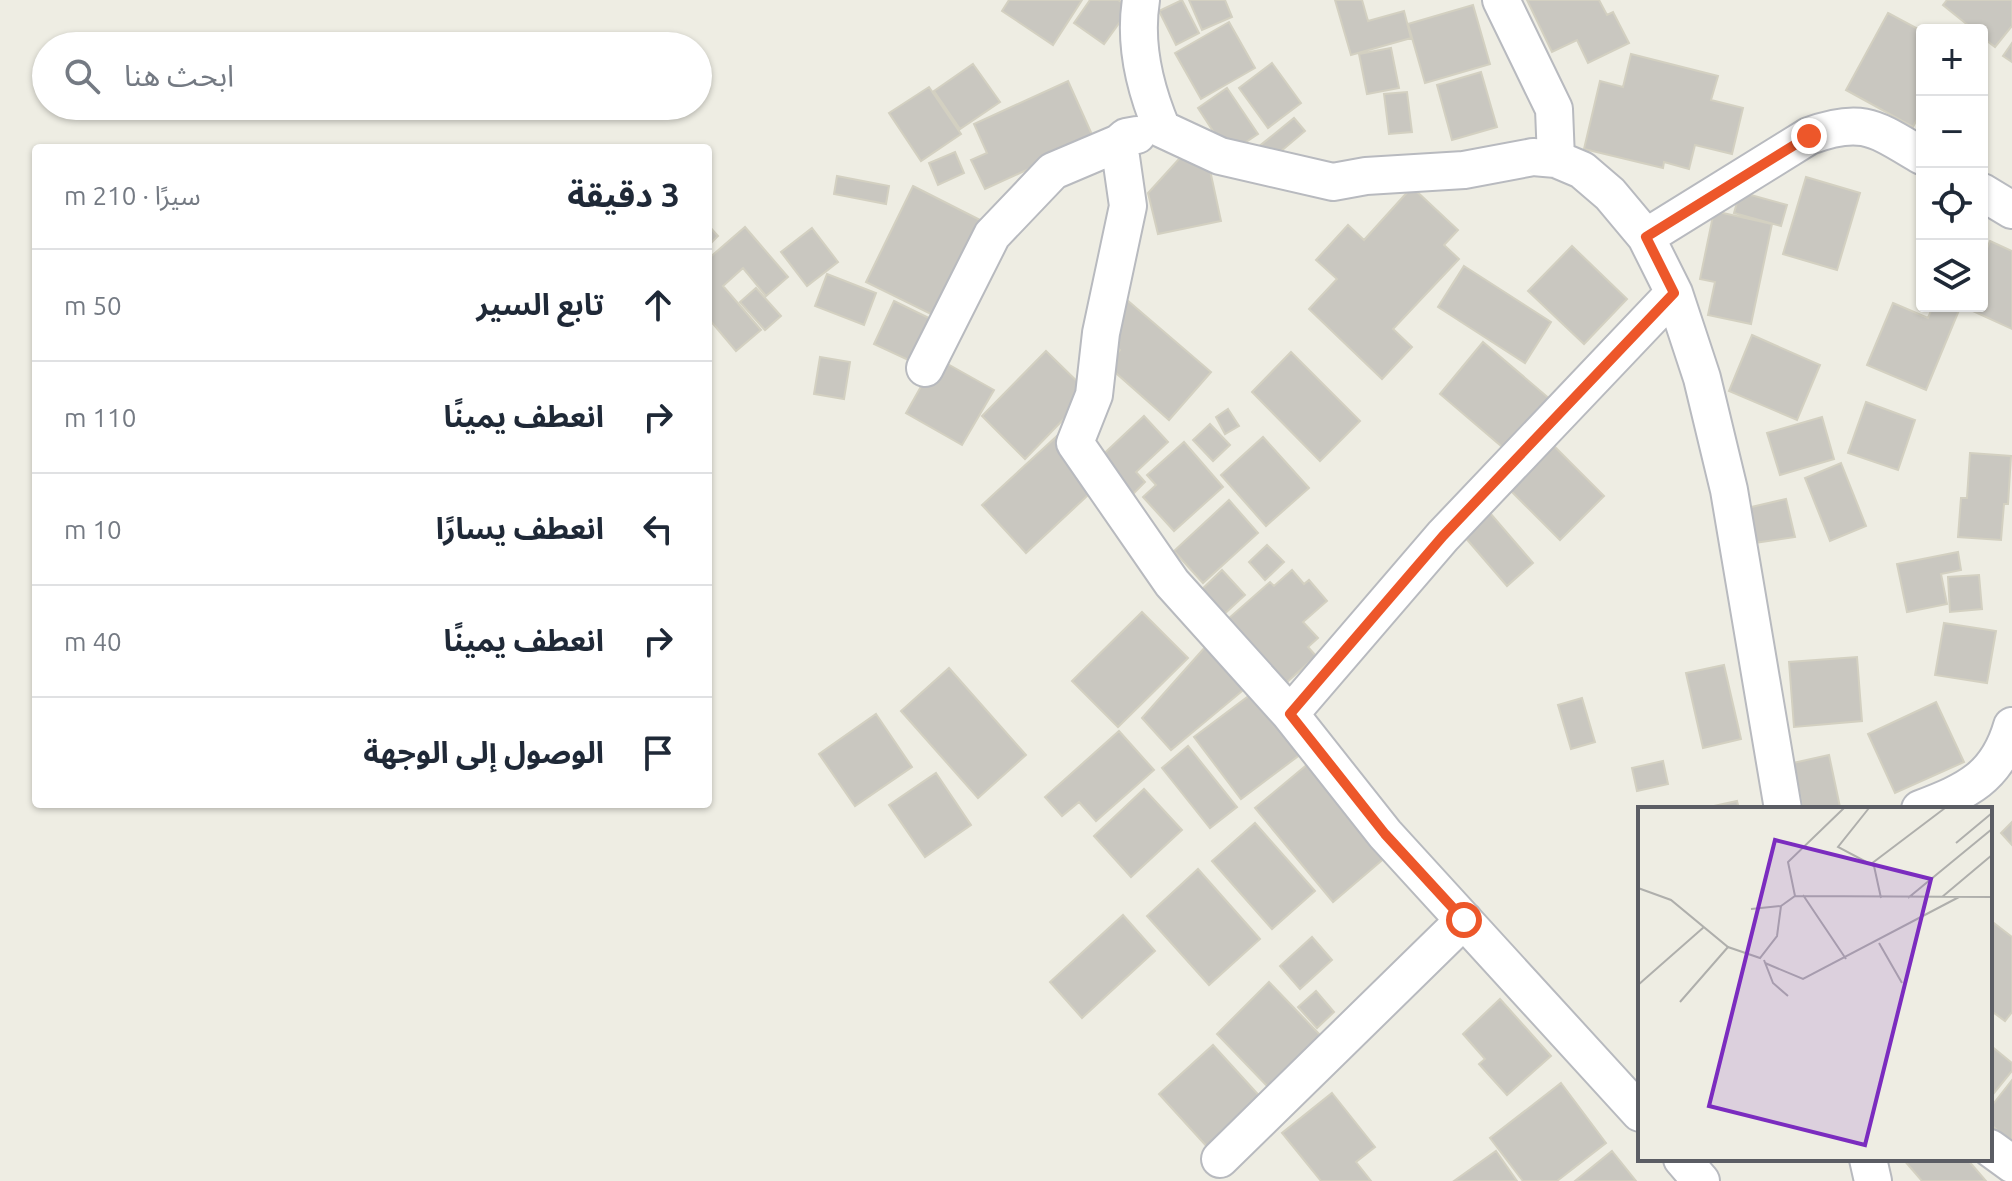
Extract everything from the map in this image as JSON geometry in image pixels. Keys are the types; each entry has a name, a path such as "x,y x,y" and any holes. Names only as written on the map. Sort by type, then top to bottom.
{"street":[{"path":"1141,0 1139,37 1148,96 1162,129"},
{"path":"1501,0 1554,109 1556,159"},
{"path":"1646,237 1809,136 1833,127 1854,125 1876,129 1916,152"},
{"path":"925,368 992,235 1053,171 1119,143 1126,137 1162,129 1220,156 1333,182 1366,176 1464,170 1533,157 1556,159 1582,170 1601,186 1646,237 1674,293 1702,378 1729,490 1783,807"},
{"path":"1119,143 1128,206 1101,333 1094,395 1075,443 1172,583 1290,714 1385,834 1638,1111"},
{"path":"1988,196 2012,210"},
{"path":"1290,714 1443,536 1674,293"},
{"path":"1925,807 1964,792 1985,774 2005,750 2012,726"},
{"path":"1220,1159 1464,920"},
{"path":"1992,1149 2012,1164"},
{"path":"1684,1161 1701,1181"},
{"path":"1868,1161 1873,1181"}],"building":[{"path":"1009,0 1082,0 1053,45 1002,11"},
{"path":"1090,0 1118,0 1130,8 1104,44 1074,23"},
{"path":"1182,0 1199,33 1176,45 1159,11"},
{"path":"1189,0 1225,0 1232,17 1202,30"},
{"path":"1335,0 1362,0 1368,21 1404,11 1411,38 1351,55"},
{"path":"1527,0 1599,0 1607,15 1613,12 1629,43 1588,63 1577,40 1552,52"},
{"path":"1947,0 2012,0 2012,26 1995,47 1988,42 1988,24 1967,24 1943,5"},
{"path":"1473,5 1490,64 1425,83 1408,24"},
{"path":"1888,13 1916,28 1916,121 1913,127 1846,90"},
{"path":"1229,22 1255,68 1201,99 1175,53"},
{"path":"2012,43 2012,62 2003,56"},
{"path":"1391,48 1399,88 1367,94 1359,54"},
{"path":"1631,54 1718,76 1711,100 1743,108 1732,154 1695,145 1689,169 1664,162 1663,168 1584,149 1600,81 1623,87"},
{"path":"1272,63 1301,103 1268,128 1239,88"},
{"path":"973,64 1000,102 960,129 934,91"},
{"path":"1481,72 1497,127 1452,140 1437,85"},
{"path":"1068,81 1094,139 985,189 971,160 987,153 974,124"},
{"path":"929,87 961,134 921,161 889,113"},
{"path":"1227,88 1258,134 1228,154 1198,108"},
{"path":"1407,92 1412,132 1389,134 1384,94"},
{"path":"1294,118 1305,131 1268,162 1257,148"},
{"path":"955,152 964,173 938,185 929,163"},
{"path":"1207,156 1221,221 1158,234 1148,193 1179,159"},
{"path":"837,176 889,186 886,204 834,194"},
{"path":"1806,177 1860,193 1837,270 1783,254"},
{"path":"913,186 988,224 941,319 866,282"},
{"path":"1412,187 1458,230 1444,245 1459,259 1393,329 1412,347 1382,379 1309,309 1337,279 1316,260 1348,225 1364,240"},
{"path":"1740,192 1787,205 1781,226 1734,213"},
{"path":"1714,211 1772,224 1751,324 1708,315 1715,282 1700,279"},
{"path":"745,227 788,277 766,296 743,268 723,286 761,330 736,351 712,323 712,256"},
{"path":"812,228 838,262 807,286 781,252"},
{"path":"1990,241 2012,251 2012,329 1975,312 1988,312"},
{"path":"1572,246 1627,299 1584,344 1528,291"},
{"path":"1464,266 1551,322 1525,363 1438,307"},
{"path":"827,274 876,293 864,325 815,306"},
{"path":"756,288 781,316 765,330 740,302"},
{"path":"1127,300 1211,372 1169,420 1108,366 1120,350 1111,341 1113,317"},
{"path":"894,301 939,323 919,365 874,344"},
{"path":"1893,303 1928,318 1930,312 1958,312 1926,390 1867,365"},
{"path":"1752,335 1820,365 1797,420 1729,391"},
{"path":"1483,342 1551,400 1507,451 1440,394"},
{"path":"1046,351 1089,393 1025,459 982,416"},
{"path":"1291,352 1360,421 1320,461 1252,392"},
{"path":"820,357 850,362 844,399 814,394"},
{"path":"937,358 994,390 962,445 906,413"},
{"path":"1866,402 1915,420 1898,470 1848,453"},
{"path":"1228,409 1239,426 1225,434 1216,417"},
{"path":"1144,416 1168,442 1136,472 1145,482 1129,498 1095,462"},
{"path":"1822,417 1834,459 1780,475 1767,433"},
{"path":"1210,424 1230,445 1213,461 1193,440"},
{"path":"1543,435 1604,496 1560,540 1499,479"},
{"path":"1057,436 1101,483 1026,553 982,505"},
{"path":"1263,437 1309,488 1266,526 1221,475"},
{"path":"1184,442 1223,487 1174,531 1143,497 1156,485 1147,475"},
{"path":"1970,453 2011,456 2008,504 2004,504 2001,540 1958,537 1961,498 1967,498"},
{"path":"1841,463 1866,526 1830,541 1805,478"},
{"path":"1786,499 1795,537 1754,543 1747,508"},
{"path":"1229,500 1258,533 1203,583 1174,551"},
{"path":"1484,506 1533,563 1507,586 1458,529"},
{"path":"1267,545 1284,562 1265,580 1249,562"},
{"path":"1958,552 1961,570 1941,574 1947,604 1907,612 1897,564"},
{"path":"1222,570 1245,595 1221,617 1199,592"},
{"path":"1292,570 1304,584 1309,580 1327,601 1303,622 1318,638 1308,647 1316,656 1276,692 1220,626 1270,582 1274,586"},
{"path":"1979,575 1982,609 1950,612 1948,577"},
{"path":"1142,612 1188,658 1118,727 1072,681"},
{"path":"1944,623 1996,631 1987,683 1935,675"},
{"path":"1214,637 1253,682 1171,750 1142,718"},
{"path":"1857,657 1862,721 1794,727 1789,662"},
{"path":"1724,665 1741,739 1703,748 1686,673"},
{"path":"949,668 1026,755 978,798 901,711"},
{"path":"1258,689 1305,751 1241,799 1194,737"},
{"path":"1582,698 1595,742 1571,749 1558,705"},
{"path":"1936,702 1964,762 1895,793 1868,734"},
{"path":"876,714 912,767 855,806 819,754"},
{"path":"1119,731 1154,770 1096,821 1079,802 1062,816 1045,797"},
{"path":"1188,746 1237,807 1210,828 1162,768"},
{"path":"1829,755 1840,807 1803,807 1793,763"},
{"path":"1315,758 1393,851 1333,902 1255,808"},
{"path":"1663,761 1668,784 1637,791 1632,768"},
{"path":"936,773 971,825 925,857 889,805"},
{"path":"1144,789 1182,830 1131,877 1094,836"},
{"path":"1737,801 1738,807 1709,807"},
{"path":"2012,822 2012,845 2001,833"},
{"path":"1255,823 1315,891 1272,929 1212,861"},
{"path":"1198,869 1260,939 1209,985 1147,916"},
{"path":"1123,915 1155,951 1082,1018 1050,982"},
{"path":"1992,922 2012,937 2012,1012 2005,1021 1992,1011"},
{"path":"1312,937 1332,960 1300,989 1280,966"},
{"path":"1269,982 1323,1038 1270,1089 1217,1034"},
{"path":"1316,991 1334,1012 1317,1028 1298,1007"},
{"path":"1500,999 1551,1056 1507,1095 1479,1064 1485,1059 1463,1034"},
{"path":"1213,1045 1264,1101 1210,1150 1159,1094"},
{"path":"1992,1047 2012,1063 2012,1071 1992,1096"},
{"path":"2012,1080 2012,1142 1992,1126 1992,1105"},
{"path":"1561,1083 1606,1143 1557,1181 1523,1181 1490,1138"},
{"path":"1332,1093 1375,1147 1356,1162 1371,1181 1321,1181 1282,1133"},
{"path":"1496,1151 1517,1181 1454,1181"},
{"path":"1612,1151 1636,1181 1575,1181"},
{"path":"1905,1161 1969,1161 1986,1181 1922,1181"}],"route":[{"path":"1464,920 1385,834 1290,714 1443,536 1674,293 1646,237 1809,136"}]}
